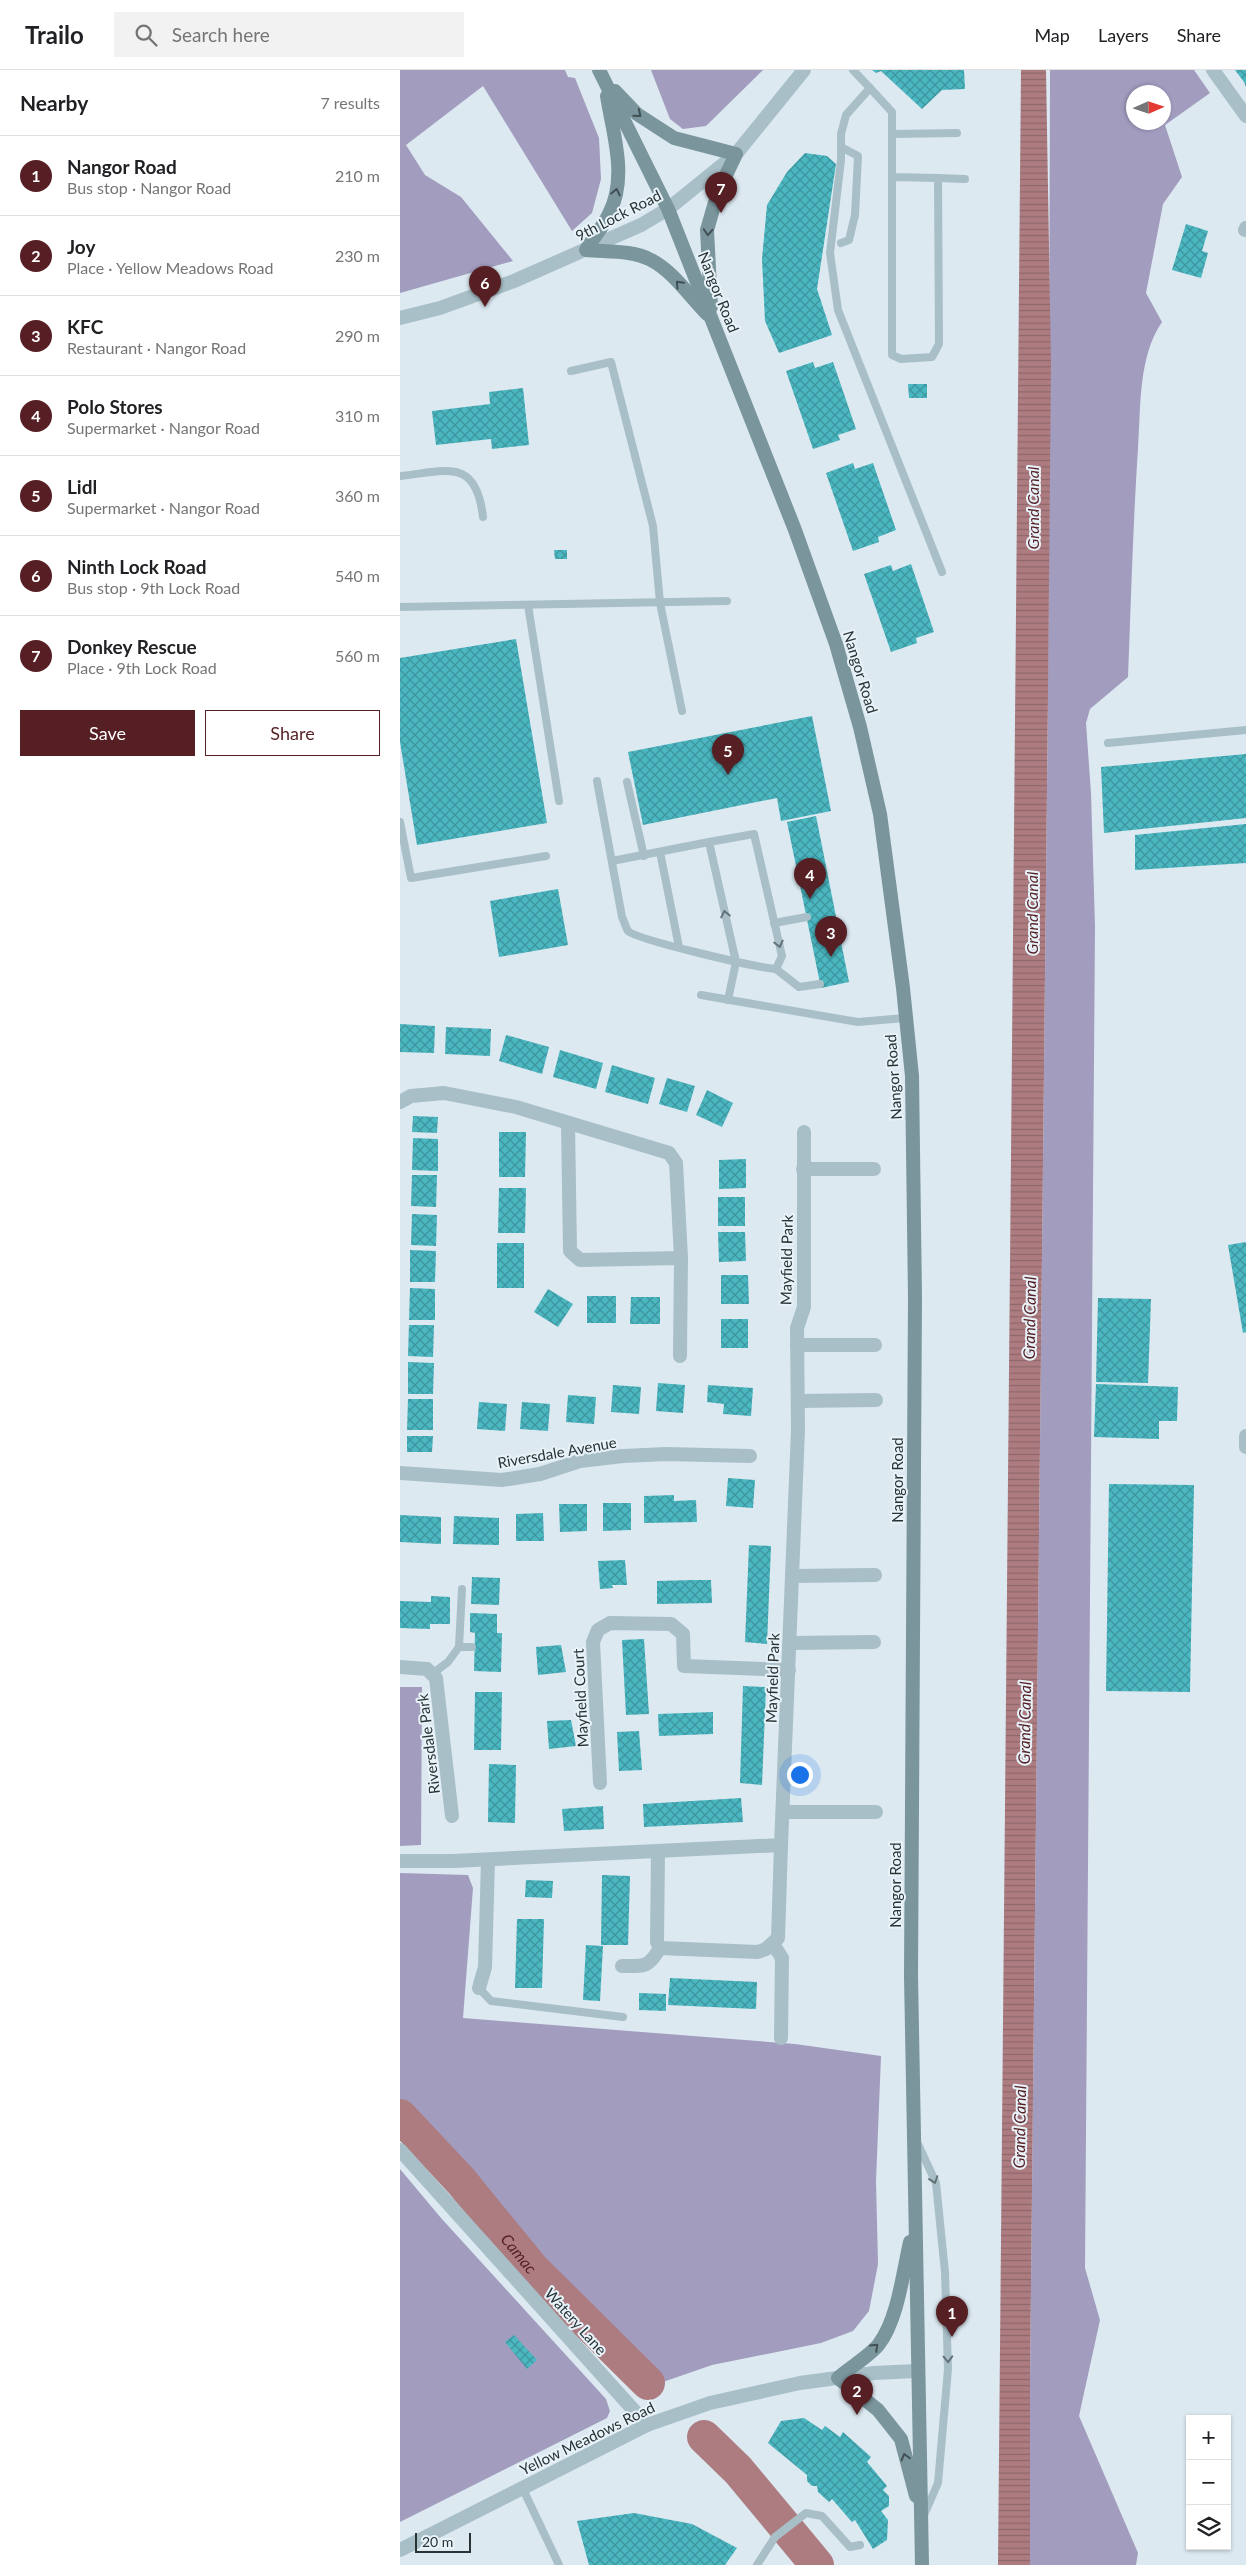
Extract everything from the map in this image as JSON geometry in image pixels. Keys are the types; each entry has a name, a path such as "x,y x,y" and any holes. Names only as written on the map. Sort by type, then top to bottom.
{"main road":[{"path":"602,75 637,114 674,138 736,154 718,192 707,230 712,320"},
{"path":"602,75 618,163 619,180 616,198 609,215 586,250 634,255 651,260 672,277 712,320"},
{"name":"Nangor Road","path":"602,75 668,209 795,530 836,644 860,728 880,814 903,988 912,1076 915,1297 912,1936 917,2371 922,2565"},
{"path":"915,2222 892,2316 883,2338 878,2346 838,2378 878,2410 901,2439 922,2521"}],"street":[{"name":"9th Lock Road","path":"400,318 476,296 586,250 641,225 668,209 736,154 804,70"},
{"path":"1213,70 1246,116"},
{"path":"400,1102 411,1096 444,1093 516,1107 646,1144 669,1153 676,1162 681,1258 680,1356"},
{"path":"568,1123 570,1251 580,1260 681,1258"},
{"name":"Mayfield Park","path":"773,1944 778,1938 780,1930 781,1845 798,1401 797,1328 804,1307 804,1132"},
{"path":"803,1169 874,1169"},
{"path":"797,1345 875,1345"},
{"path":"798,1401 876,1400"},
{"name":"Riversdale Avenue","path":"400,1473 502,1480 540,1474 580,1461 623,1456 666,1454 750,1456"},
{"path":"792,1576 875,1575"},
{"name":"Mayfield Court","path":"600,1783 593,1642 598,1630 610,1623 671,1624 683,1634 684,1666 789,1670"},
{"path":"790,1644 874,1642"},
{"name":"Riversdale Park","path":"400,1667 427,1669 436,1678 442,1714 452,1816"},
{"path":"783,1812 876,1812"},
{"path":"400,1861 488,1860 781,1845"},
{"path":"658,1852 657,1942 660,1948"},
{"path":"478,1988 485,1967 488,1860"},
{"path":"660,1948 758,1952 773,1944 782,1958 781,2038"},
{"path":"622,1966 643,1966 651,1962 660,1948"},
{"name":"Watery Lane","path":"400,2150 647,2425"},
{"name":"Yellow Meadows Road","path":"400,2550 647,2425 743,2394 874,2373 917,2371"}],"lane":[{"path":"853,70 892,112 892,355 901,359 932,356 939,344 938,178"},
{"path":"870,88 846,114 841,134 830,252 838,310 942,572"},
{"path":"892,134 957,133"},
{"path":"841,147 858,156 855,215 849,240 841,243"},
{"path":"892,177 965,179"},
{"path":"572,371 611,362 652,526 660,603 682,711"},
{"path":"400,476 452,470 468,476 480,496 482,518"},
{"path":"400,607 727,601"},
{"path":"528,605 559,802"},
{"path":"1108,743 1246,730"},
{"path":"597,781 622,917 628,931 639,937 736,962 776,969 799,987 820,984"},
{"path":"627,782 644,856"},
{"path":"400,822 411,878 546,856"},
{"path":"612,861 754,834 782,956 776,969"},
{"path":"710,842 736,962 728,1000"},
{"path":"660,852 679,947"},
{"path":"774,923 807,917"},
{"path":"701,995 858,1022 905,1018"},
{"path":"432,1674 448,1662 459,1647 462,1589"},
{"path":"459,1647 472,1647"},
{"path":"478,1988 491,2001 623,2017"},
{"name":"Nangor Road","path":"914,2136 936,2183 945,2272 948,2369 938,2483 922,2521"},
{"path":"522,2487 558,2565"},
{"path":"757,2565 775,2537 806,2513 822,2516 850,2547 860,2545"}],"shaded area":[{"path":"400,70 565,70 568,77 575,78 599,138 601,179 592,213 572,231 483,86 406,145 425,175 461,197 513,261 400,293"},
{"path":"651,70 763,70 706,126 683,129 670,119"},
{"path":"1050,70 1194,70 1210,93 1171,121 1171,85 1126,85 1126,130 1167,130 1182,177 1163,204 1146,293 1162,322 1154,336 1149,351 1142,383 1128,677 1090,709 1086,723 1091,793 1095,926 1085,2268 1100,2320 1079,2416 1138,2553 1136,2565 1030,2565 1030,2379 1048,696"},
{"path":"400,1687 422,1687 421,1845 400,1846"},
{"path":"400,1873 468,1875 473,1888 463,2018 795,2044 881,2056 876,2181 878,2264 869,2311 853,2331 821,2343 712,2365 663,2382 591,2314 553,2282 400,2105"},
{"path":"400,2169 441,2218 606,2399 610,2411 607,2418 400,2522"}],"water":[{"name":"Grand Canal","path":"1021,70 1046,70 1051,364 1048,696 1030,2379 1030,2565 998,2565"}],"building":[{"path":"872,70 964,70 965,89 942,90 922,109 881,71 876,73"},
{"path":"1235,70 1246,70 1246,87 1244,82"},
{"path":"805,153 827,156 836,164 817,289 832,335 779,353 765,321 762,259 767,205 787,172"},
{"path":"1186,224 1208,231 1202,251 1208,253 1201,278 1172,270"},
{"path":"813,362 815,368 833,362 856,429 838,435 840,440 813,449 786,371"},
{"path":"908,384 927,384 927,398 909,398"},
{"path":"523,388 529,445 492,449 491,439 436,445 432,411 490,404 489,392"},
{"path":"853,463 855,469 873,463 896,530 878,537 879,542 853,551 826,473"},
{"path":"554,550 567,550 567,559 555,559"},
{"path":"911,564 934,632 916,638 917,643 891,652 864,574 891,565 893,571"},
{"path":"516,639 547,823 417,845 400,742 400,658"},
{"path":"812,716 831,811 781,821 777,798 643,825 628,752"},
{"path":"1246,754 1246,818 1104,833 1101,767"},
{"path":"816,816 849,982 821,988 787,822"},
{"path":"1246,824 1246,863 1135,870 1135,835"},
{"path":"558,889 568,945 499,957 490,901"},
{"path":"400,1024 435,1026 434,1053 400,1052"},
{"path":"446,1027 491,1029 490,1056 445,1054"},
{"path":"506,1035 549,1047 542,1074 499,1061"},
{"path":"560,1050 603,1063 596,1089 553,1077"},
{"path":"612,1065 655,1078 648,1104 605,1092"},
{"path":"667,1078 695,1086 687,1112 659,1104"},
{"path":"707,1090 733,1103 722,1127 696,1115"},
{"path":"413,1116 438,1117 437,1133 412,1132"},
{"path":"499,1132 526,1132 525,1177 499,1177"},
{"path":"413,1138 438,1139 438,1171 412,1170"},
{"path":"746,1159 746,1188 719,1189 719,1160"},
{"path":"412,1175 437,1175 436,1207 411,1206"},
{"path":"499,1188 526,1188 525,1233 498,1233"},
{"path":"718,1197 745,1197 745,1226 718,1226"},
{"path":"412,1214 437,1215 436,1246 411,1245"},
{"path":"718,1232 745,1232 746,1261 719,1262"},
{"path":"1246,1242 1246,1332 1243,1333 1228,1245"},
{"path":"497,1243 524,1243 524,1288 497,1288"},
{"path":"410,1250 436,1251 435,1282 410,1282"},
{"path":"721,1275 748,1275 749,1304 721,1304"},
{"path":"410,1288 435,1289 435,1320 409,1320"},
{"path":"548,1289 573,1304 558,1327 534,1312"},
{"path":"587,1296 616,1296 616,1323 587,1323"},
{"path":"631,1297 660,1297 660,1324 630,1324"},
{"path":"1098,1298 1151,1299 1148,1383 1096,1382"},
{"path":"721,1319 748,1319 748,1348 721,1348"},
{"path":"409,1325 434,1325 433,1357 408,1356"},
{"path":"408,1362 434,1363 433,1394 408,1394"},
{"path":"658,1383 685,1385 683,1413 656,1411"},
{"path":"1096,1384 1178,1387 1177,1421 1159,1421 1159,1439 1094,1437"},
{"path":"613,1385 641,1387 639,1414 611,1412"},
{"path":"708,1385 753,1388 751,1416 723,1414 724,1404 707,1402"},
{"path":"568,1395 596,1397 594,1424 566,1422"},
{"path":"408,1399 433,1399 433,1430 407,1430"},
{"path":"479,1402 507,1404 505,1431 477,1429"},
{"path":"522,1402 550,1404 548,1431 520,1429"},
{"path":"407,1436 433,1436 432,1452 407,1452"},
{"path":"728,1478 755,1480 753,1508 726,1506"},
{"path":"1109,1484 1194,1485 1190,1692 1106,1691"},
{"path":"674,1495 674,1501 696,1500 697,1522 644,1523 644,1496"},
{"path":"603,1503 631,1503 631,1530 603,1531"},
{"path":"559,1504 587,1504 587,1531 560,1532"},
{"path":"543,1513 544,1541 516,1541 516,1514"},
{"path":"400,1515 441,1517 441,1544 400,1542"},
{"path":"454,1516 499,1518 499,1545 453,1544"},
{"path":"749,1545 771,1546 767,1644 745,1642"},
{"path":"625,1560 627,1585 612,1585 613,1588 600,1589 598,1561"},
{"path":"472,1577 500,1578 499,1605 471,1604"},
{"path":"711,1580 712,1603 657,1604 657,1581"},
{"path":"431,1596 450,1597 450,1624 430,1624 430,1629 400,1628 400,1601 431,1602"},
{"path":"470,1613 497,1614 497,1633 502,1633 501,1672 474,1671 475,1633 470,1632"},
{"path":"644,1639 649,1714 626,1715 622,1640"},
{"path":"561,1645 566,1672 538,1675 536,1647"},
{"path":"743,1686 766,1687 762,1785 740,1783"},
{"path":"475,1692 502,1692 501,1750 474,1750"},
{"path":"713,1712 713,1734 659,1736 658,1714"},
{"path":"571,1720 576,1746 549,1749 547,1721"},
{"path":"639,1731 642,1770 619,1771 617,1732"},
{"path":"489,1764 516,1765 515,1823 488,1822"},
{"path":"741,1798 743,1822 644,1827 643,1804"},
{"path":"603,1806 604,1829 564,1831 562,1809"},
{"path":"602,1875 630,1876 628,1945 601,1945"},
{"path":"526,1880 553,1881 552,1898 525,1897"},
{"path":"517,1919 544,1919 542,1988 515,1988"},
{"path":"586,1945 603,1946 600,2001 583,2000"},
{"path":"670,1978 757,1982 756,2009 668,2005"},
{"path":"639,1993 666,1994 666,2011 639,2010"},
{"path":"514,2335 537,2360 527,2369 505,2342"},
{"path":"804,2418 822,2430 825,2426 840,2437 843,2432 871,2457 867,2462 887,2486 883,2490 889,2496 889,2506 881,2511 888,2520 887,2540 873,2549 855,2520 852,2522 832,2499 829,2502 818,2492 817,2486 812,2486 807,2481 807,2475 768,2443 781,2421"},
{"path":"634,2513 692,2524 737,2548 725,2565 589,2565 577,2521"}],"waterway":[{"name":"Camac","path":"400,2116 461,2181 532,2268 648,2383"},
{"name":"Camac","path":"704,2437 738,2470 817,2565"}],"place":[{"name":"Donkey Rescue","path":"721,213"},
{"name":"Ninth Lock Road","path":"485,307"},
{"name":"Lidl","path":"728,775"},
{"name":"Polo Stores","path":"810,899"},
{"name":"KFC","path":"831,957"},
{"name":"Nangor Road","path":"952,2337"},
{"name":"Joy","path":"857,2415"}]}
